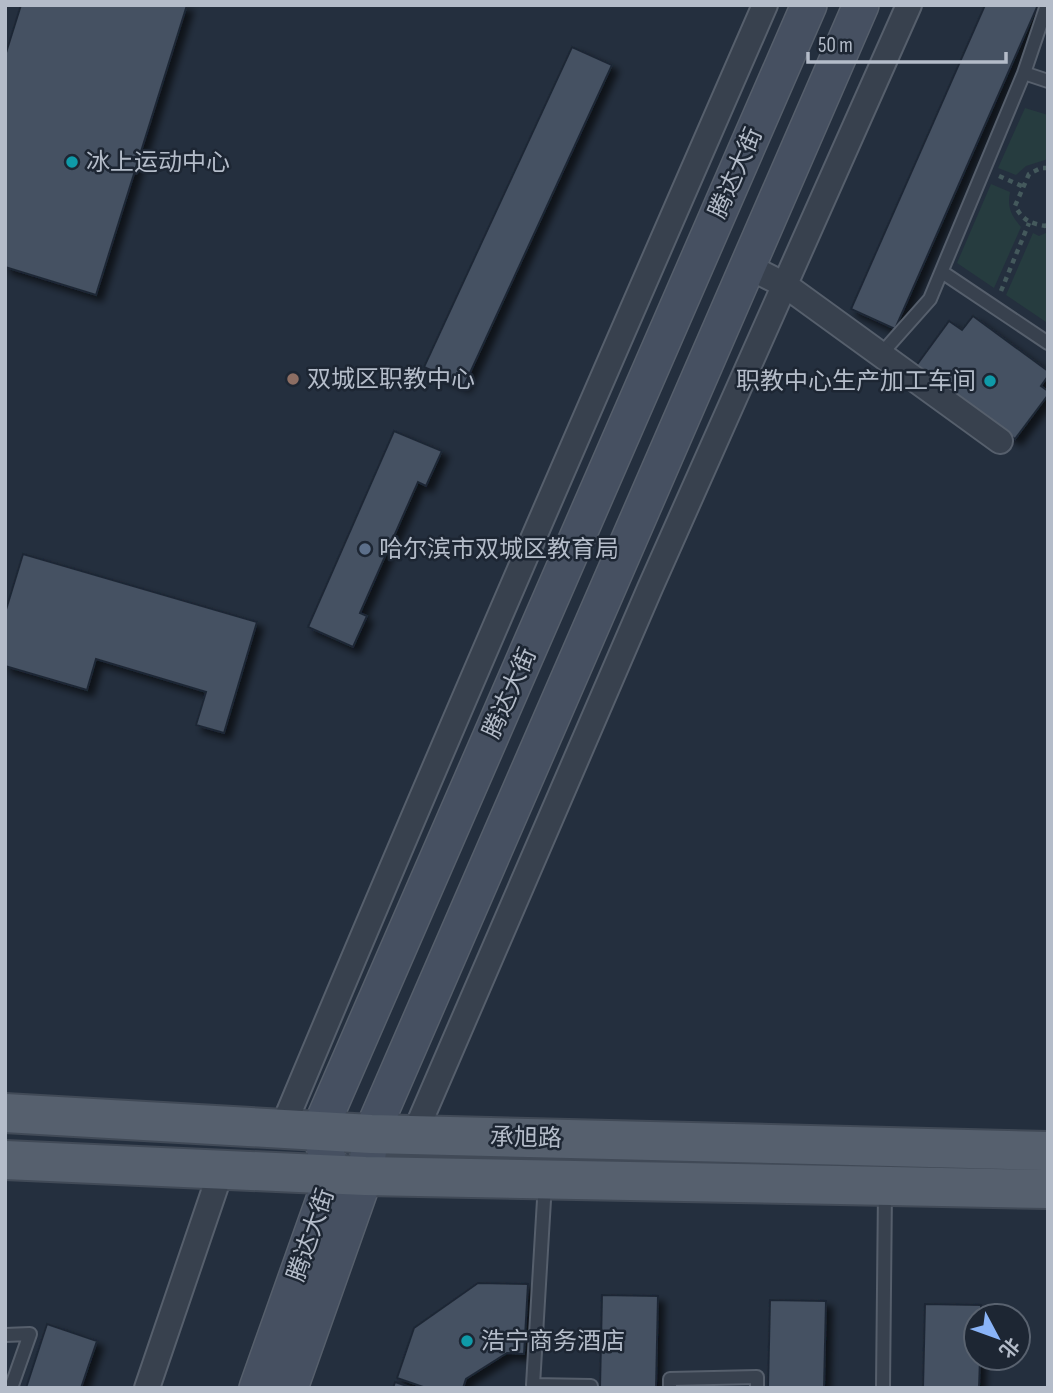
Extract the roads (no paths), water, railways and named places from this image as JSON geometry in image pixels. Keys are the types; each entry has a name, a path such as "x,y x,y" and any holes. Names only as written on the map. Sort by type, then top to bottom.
{"main road":[{"name":"腾达大街","path":"290,1388 349,1175 319,1131 809,5"},
{"name":"腾达大街","path":"257,1388 860,5"},
{"name":"承旭路","path":"5,1113 370,1134 1048,1151"},
{"name":"承旭路","path":"5,1160 349,1175 1048,1189"}],"street":[{"path":"282,1129 546,506 765,5"},
{"path":"414,1135 650,588 909,5"},
{"path":"747,266 785,285 1000,441"},
{"path":"147,1388 222,1168"}],"lane":[{"path":"882,353 930,299 1024,73 1046,5"},
{"path":"1024,73 1048,81"},
{"path":"942,272 1048,343"},
{"path":"546,1179 533,1385 591,1388"},
{"path":"883,1388 885,1186"},
{"path":"5,1335 30,1334 11,1388"},
{"path":"670,1388 670,1379 757,1377 757,1388"}],"place":[{"name":"冰上运动中心","path":"72,162"},
{"name":"双城区职教中心","path":"293,379"},
{"name":"职教中心生产加工车间","path":"990,381"},
{"name":"哈尔滨市双城区教育局","path":"365,549"},
{"name":"浩宁商务酒店","path":"467,1341"}]}
